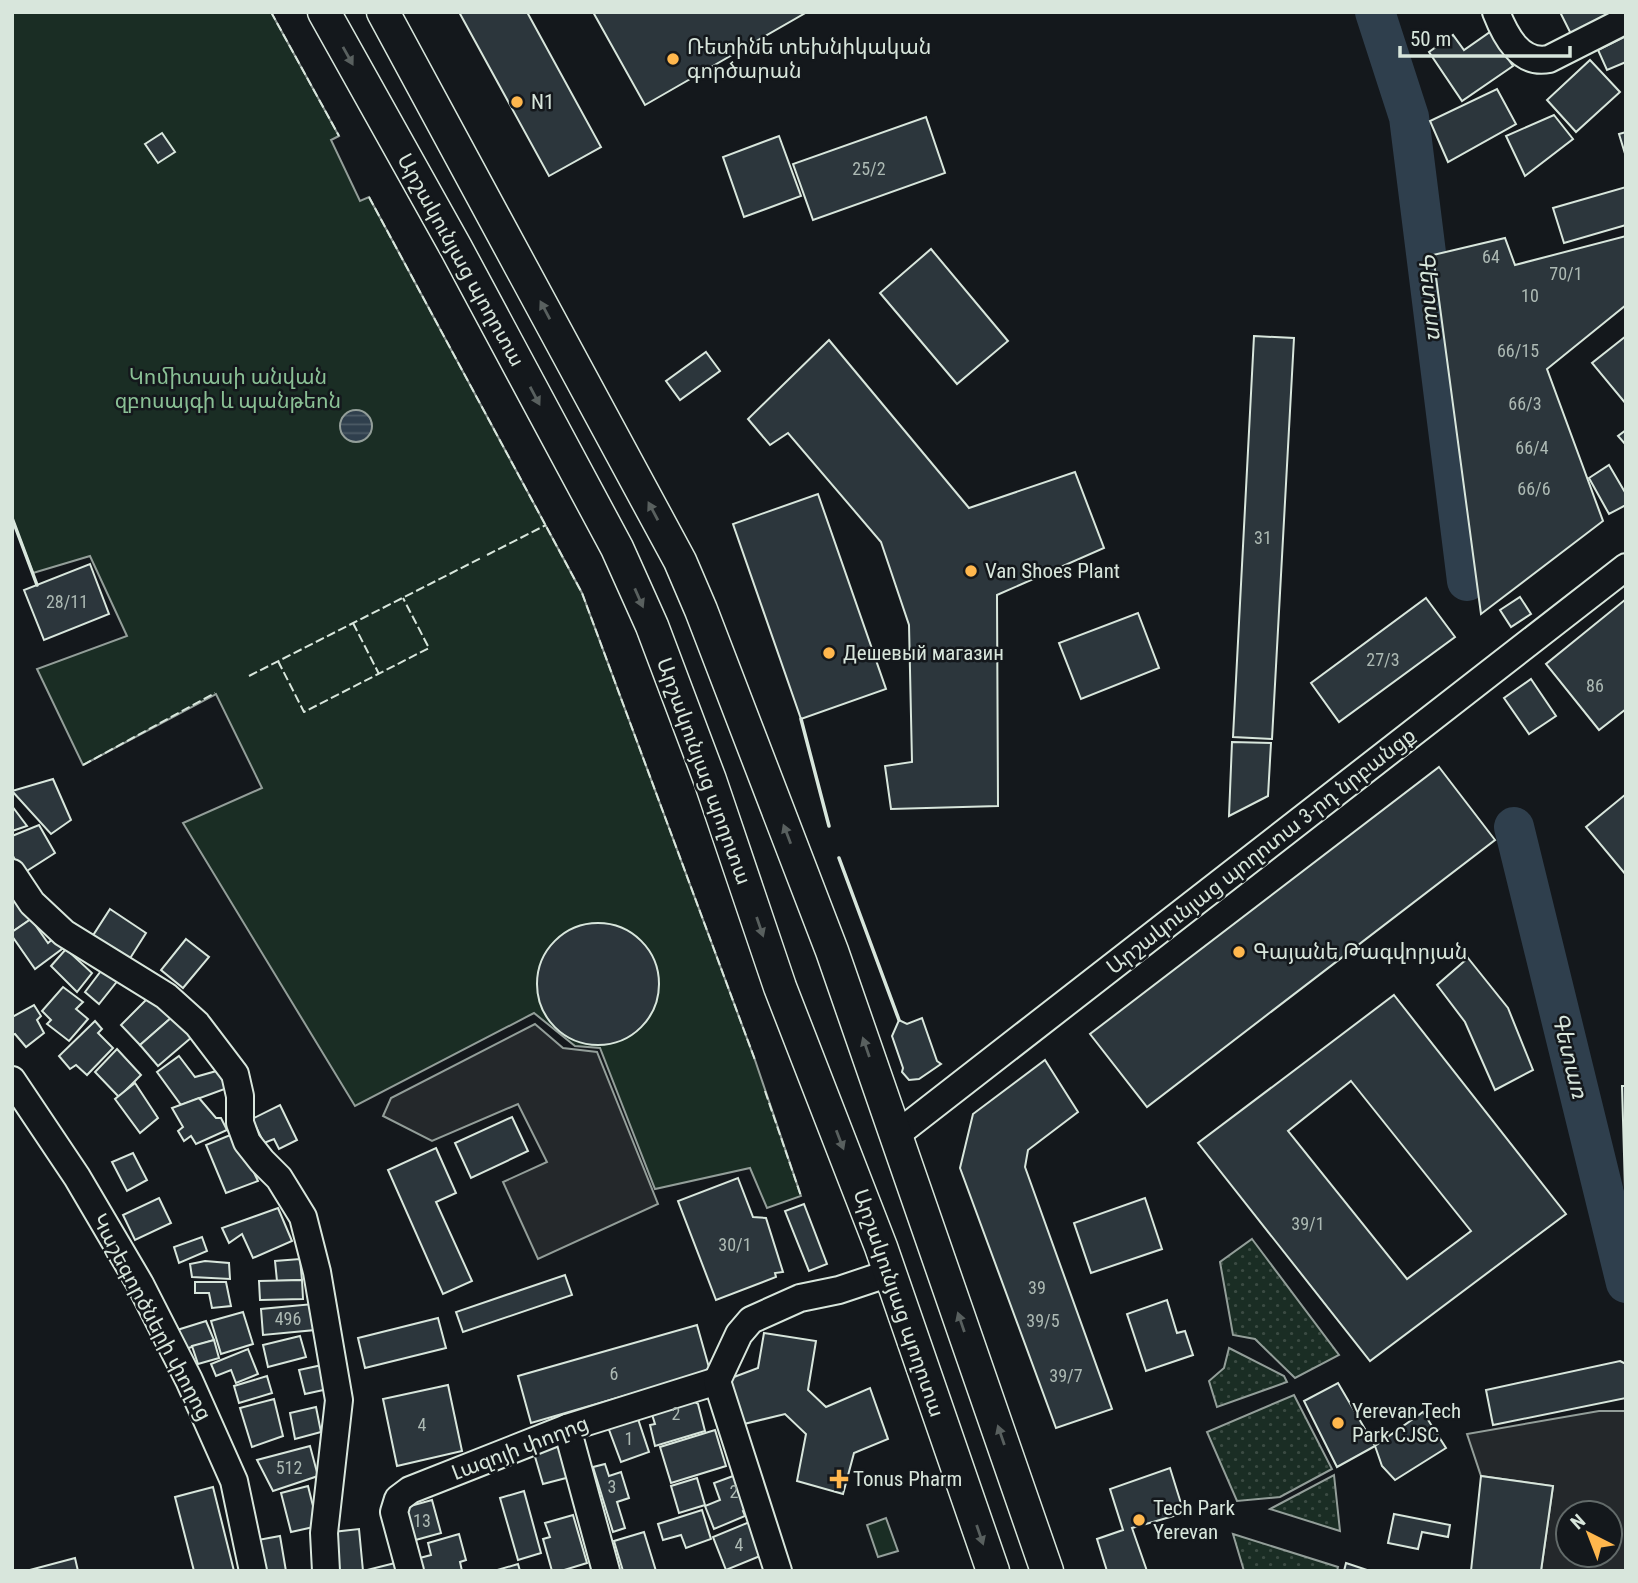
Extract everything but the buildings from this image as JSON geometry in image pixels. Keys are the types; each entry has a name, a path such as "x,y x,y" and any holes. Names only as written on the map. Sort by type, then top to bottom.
{"main road":[{"name":"Արշակունյաց պողոտա","path":"324,12 456,248 617,548 652,626 710,780 780,987 890,1273 993,1571"},
{"path":"383,12 680,561 701,610 832,951 1047,1571"},
{"path":"934,1401 954,1416 965,1416 974,1411 984,1387"},
{"path":"969,1503 975,1490 989,1479 1004,1478 1017,1484"}],"street":[{"path":"1496,12 1507,38 1527,56 1539,61 1549,59 1626,20"},
{"name":"Արշակունյաց պողոտա 3-րդ նրբանցք","path":"896,1135 1626,567"},
{"path":"12,873 32,904 47,919 77,943 166,996 197,1024 235,1074 240,1096 240,1123 247,1142 261,1161 279,1178 303,1217 317,1272 339,1400 324,1533 326,1571"},
{"name":"Կաշեգործների փողոց","path":"12,1080 77,1177 126,1260 189,1380 234,1481 253,1571"},
{"path":"778,1571 717,1381 739,1334 751,1320 800,1298 839,1290 890,1273"},
{"name":"Լազոյի փողոց","path":"410,1571 394,1512 398,1499 410,1490 567,1428 717,1381"},
{"path":"567,1428 606,1571"}],"green space":[{"name":"Կոմիտասի անվան զբոսայգի և պանթեոն","path":"12,12 271,12 339,136 331,140 360,201 369,197 582,593 755,1060 801,1196 767,1208 750,1168 655,1189 600,1048 575,1046 534,1013 355,1106 183,823 262,788 216,694 83,765 37,669 127,636 90,556 33,573 12,518"},
{"path":"1252,1239 1339,1355 1295,1378 1255,1339 1233,1335 1220,1262"},
{"path":"1229,1348 1284,1376 1287,1382 1217,1407 1209,1381 1224,1368"},
{"path":"1294,1395 1332,1469 1280,1497 1237,1501 1207,1432"},
{"path":"1334,1475 1340,1531 1270,1509"},
{"path":"886,1518 898,1551 878,1557 867,1525"},
{"path":"1233,1534 1338,1567 1337,1571 1244,1571"}],"shaded area":[{"path":"535,1024 563,1048 597,1052 658,1204 538,1259 503,1182 547,1162 518,1104 432,1141 383,1116 391,1098"},
{"path":"1599,1411 1626,1411 1626,1571 1541,1571 1553,1486 1481,1476 1467,1434"}],"water":[{"path":"356,410 368,414 372,426 368,438 356,442 344,438 340,426 344,414"}],"waterway":[{"name":"Գետառ","path":"1375,12 1409,117 1467,581"},
{"name":"Գետառ","path":"1514,827 1626,1283"}],"fence":[{"path":"271,12 339,136"},
{"path":"369,197 582,593 755,1060"},
{"path":"487,555 546,525"},
{"path":"249,676 483,557"},
{"path":"278,661 304,712 429,648 403,598"},
{"path":"353,623 379,674"},
{"path":"83,765 215,693"},
{"path":"765,1091 801,1196"}],"wall":[{"path":"12,518 37,585"},
{"path":"801,719 829,826"},
{"path":"839,858 899,1020"}],"place":[{"name":"Ռետինե տեխնիկական գործարան","path":"673,59"},
{"name":"N1","path":"517,102"},
{"name":"Van Shoes Plant","path":"971,571"},
{"name":"Дешевый магазин","path":"829,653"},
{"name":"Գայանե Թագվորյան","path":"1239,952"},
{"name":"Yerevan Tech Park CJSC","path":"1338,1423"},
{"name":"Tonus Pharm","path":"839,1479"},
{"name":"Tech Park Yerevan","path":"1139,1520"}]}
